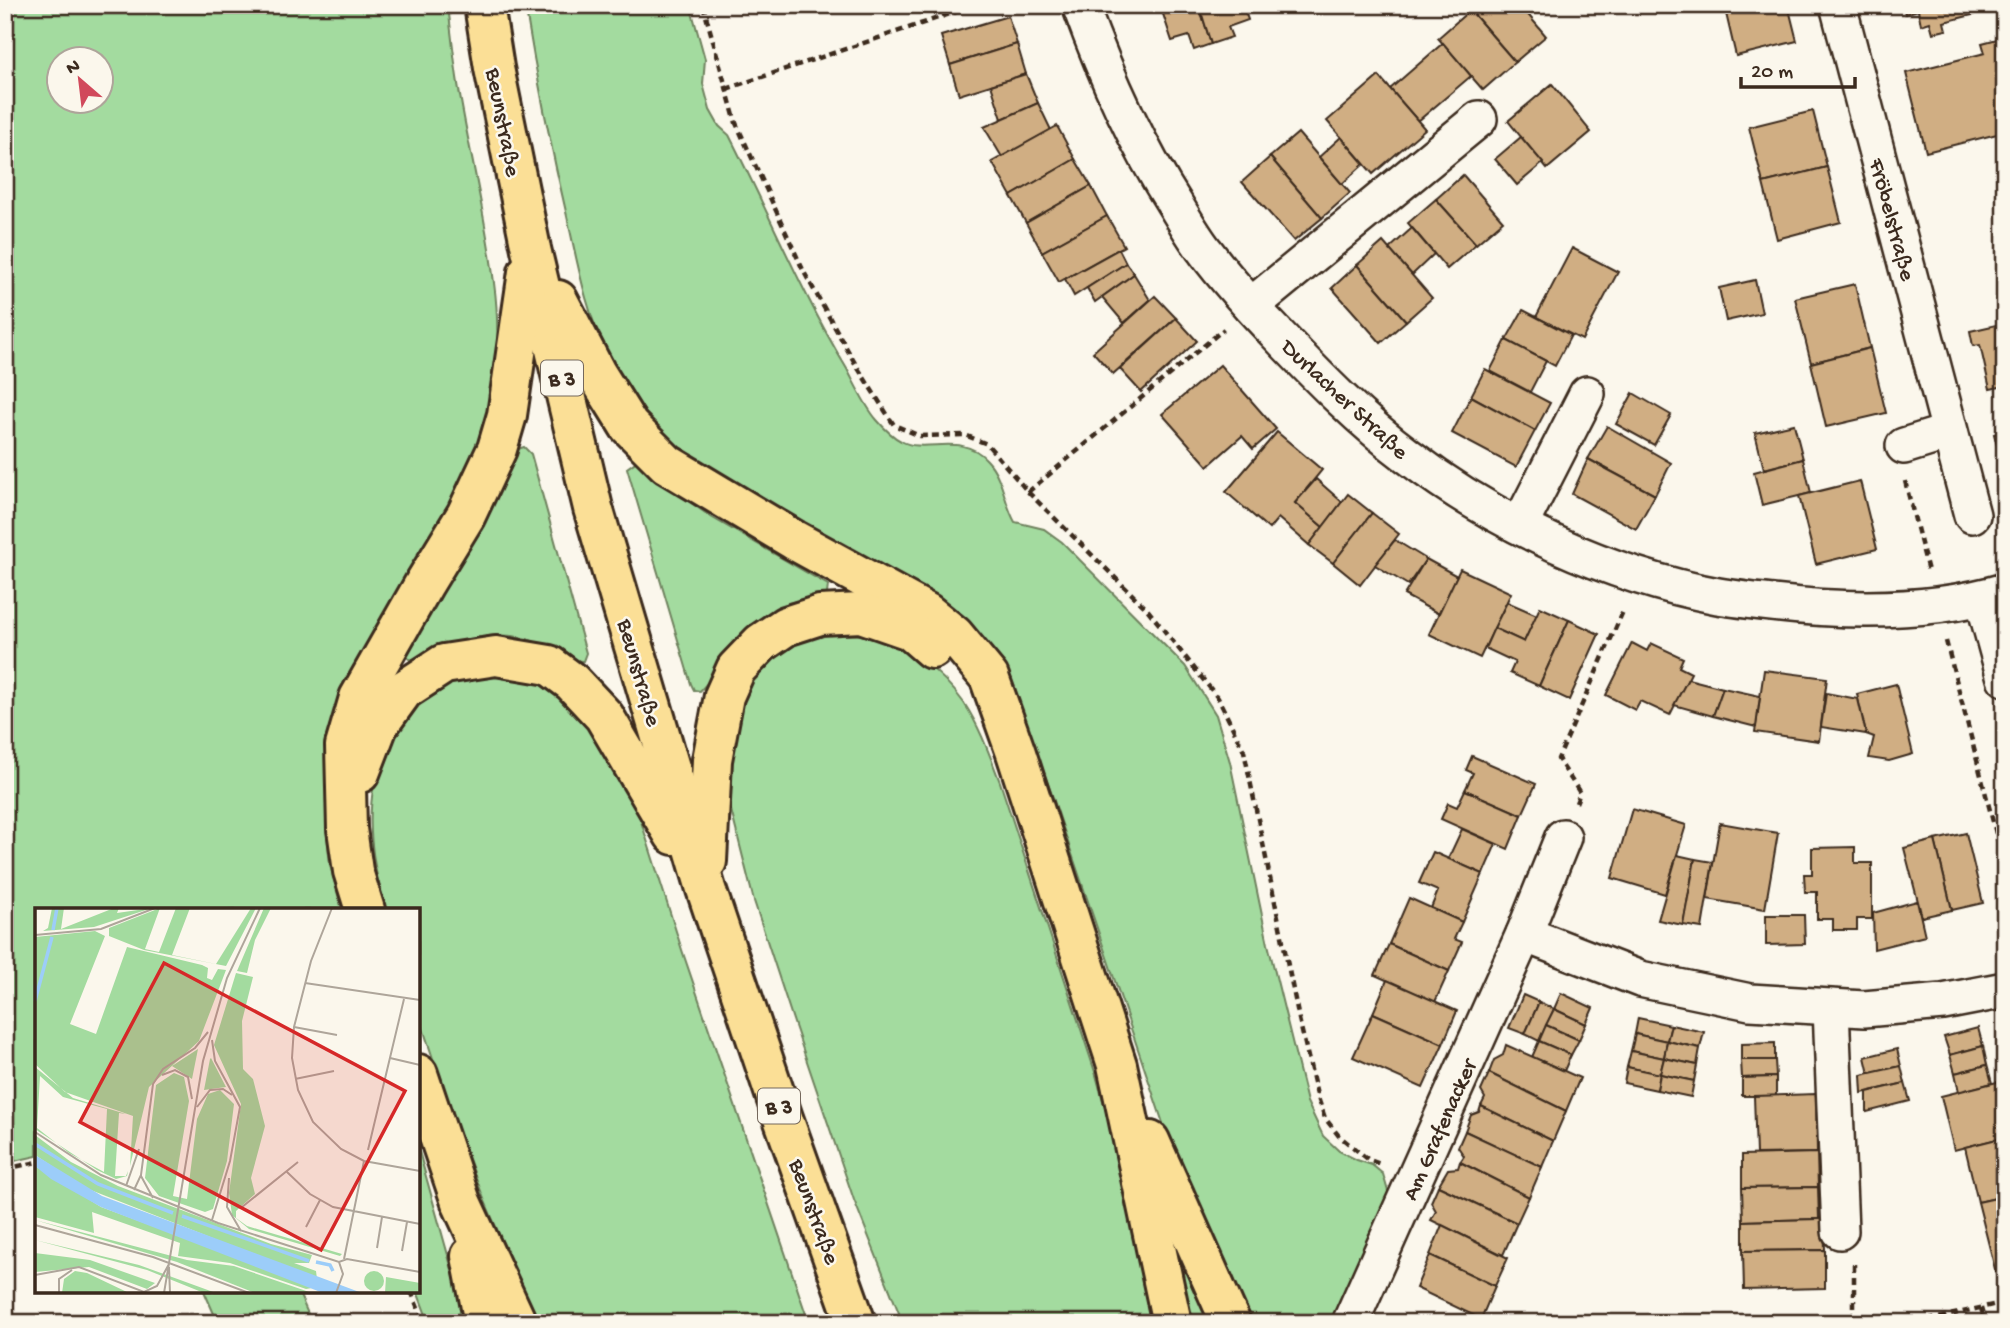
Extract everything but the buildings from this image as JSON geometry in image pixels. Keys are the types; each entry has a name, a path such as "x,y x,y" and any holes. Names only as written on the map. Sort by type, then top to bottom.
{"main road":[{"name":"Beunstraße","path":"484,5 531,249 593,508 706,889 856,1323"},
{"path":"531,249 596,373 629,426 667,464 794,540 927,613 954,635 989,677 1117,1065 1231,1323"},
{"path":"364,908 353,871 346,829 345,746 359,698 466,515 497,449 507,415 531,249"},
{"path":"706,889 712,760 724,696 736,669 761,643 786,626 820,615 861,613 910,630 962,673 1016,753"},
{"path":"346,829 360,773 379,726 404,690 444,664 496,656 549,665 572,682 604,716 706,889"},
{"path":"1117,1065 1172,1323"},
{"path":"420,1080 461,1202 517,1323"},
{"path":"461,1202 484,1323"}],"street":[{"name":"Durlacher Straße","path":"1080,5 1124,114 1158,179 1203,250 1310,369 1391,443 1468,497 1579,554 1639,575 1717,596 1793,606 1867,609 1936,605 1997,594"},
{"name":"Fröbelstraße","path":"1838,5 1972,515"},
{"path":"1251,306 1479,118"},
{"path":"1520,525 1587,394"},
{"path":"1904,446 1949,432"},
{"path":"1997,594 2005,678"},
{"name":"Am Grafenacker","path":"1350,1323 1524,934 1563,836"},
{"path":"1524,934 1640,979 1750,1002 1864,1009 1943,1002 2005,990"},
{"path":"1831,1008 1840,1231"}],"path":[{"path":"703,5 736,123 804,272 856,365 894,425 920,436 965,435 987,443 1028,492 1147,609 1218,698 1244,751 1299,1019 1325,1118 1339,1136 1369,1160 1416,1178"},
{"path":"726,89 977,5"},
{"path":"1028,492 1251,306"},
{"path":"1904,446 1901,465 2005,868"},
{"path":"1563,836 1580,793 1558,759 1639,575"},
{"path":"5,1169 35,1162"},
{"path":"1840,1231 1853,1235 1854,1323"},
{"path":"412,1293 424,1323"},
{"path":"1916,1323 2005,1303"},
{"path":"1982,1308 1985,1323"}],"green space":[{"path":"5,5 448,5 458,84 494,283 497,327 495,371 478,457 329,760 326,825 330,865 341,908 35,908 35,1156 5,1163"},
{"path":"525,5 690,5 705,59 703,84 710,110 719,126 729,135 815,312 861,396 879,423 901,441 911,445 955,445 977,451 997,474 1015,522 1044,529 1062,542 1185,666 1216,715 1230,762 1268,944 1307,1102 1323,1136 1339,1151 1372,1165 1383,1174 1391,1202 1338,1323 1248,1323 1167,1135 1051,792 1031,738 1005,689 681,450 643,409 618,375 603,347 581,278 545,116"},
{"path":"524,447 531,454 586,653 583,661 571,659 527,639 504,636 458,642 410,660 406,656 408,647 466,553 518,449"},
{"path":"637,461 711,517 828,585 827,594 788,603 746,630 718,663 710,680 700,691 694,690 691,684 627,468"},
{"path":"841,634 865,635 882,640 922,660 945,680 964,703 980,732 1000,782 1096,1075 1132,1207 1157,1323 903,1323 854,1200 795,1026 754,901 730,806 727,762 739,701 749,684 766,663 802,640"},
{"path":"501,673 538,682 585,718 619,770 639,815 809,1323 537,1323 484,1199 420,1019 420,908 385,908 373,851 373,791 377,771 388,744 423,699 446,683 464,677"},
{"path":"420,1155 467,1323 429,1323 418,1293 420,1293"},
{"path":"1184,1272 1190,1274 1208,1323 1190,1323 1181,1278"},
{"path":"205,1293 299,1293 312,1323 218,1323"}]}
